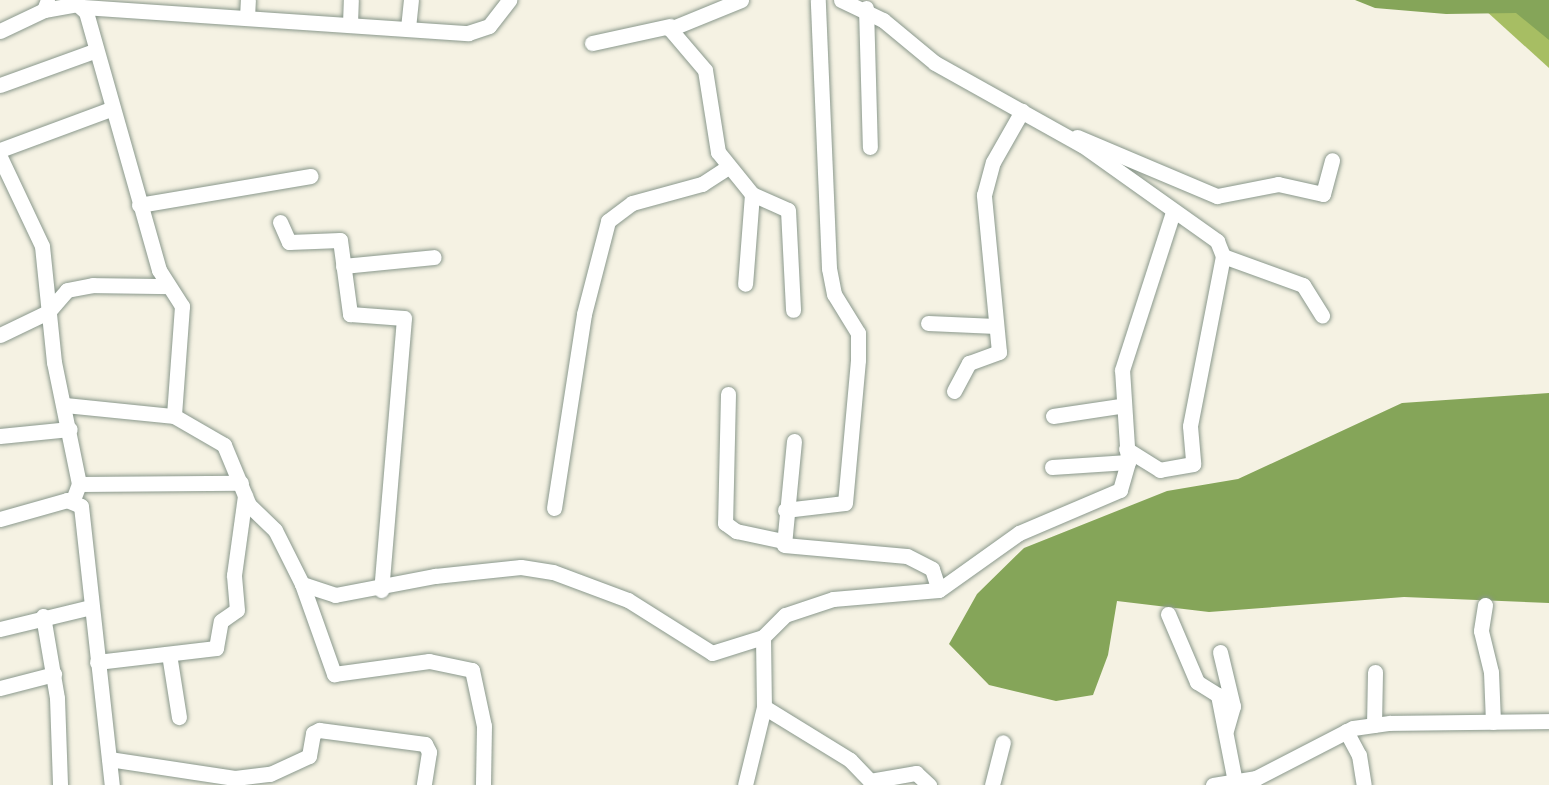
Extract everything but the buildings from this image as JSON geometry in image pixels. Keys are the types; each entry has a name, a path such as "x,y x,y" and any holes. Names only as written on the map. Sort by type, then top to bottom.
{"street":[{"path":"247,18 248,0"},
{"path":"350,24 351,0"},
{"path":"408,28 411,0"},
{"path":"592,44 670,26 741,0"},
{"path":"785,510 845,503 858,360 858,333 834,294 829,268 818,0"},
{"path":"841,0 866,8 935,63 1062,133 1217,241 1223,256 1190,426 1192,464 1160,470 1127,456 1052,467"},
{"path":"0,31 45,5 83,7 146,5 247,18 482,31 502,4"},
{"path":"83,7 140,205 168,286 184,313 174,416"},
{"path":"866,8 870,147"},
{"path":"670,26 705,70 714,97 716,146 727,168 752,194 788,210 793,310"},
{"path":"0,85 91,38"},
{"path":"0,150 111,109"},
{"path":"954,391 969,363 998,354 986,255 985,185 1022,111"},
{"path":"1062,133 1129,154 1217,196 1278,184 1323,195 1332,160"},
{"path":"0,156 39,234 48,312 79,484 73,500"},
{"path":"554,508 584,314 604,229 618,210 632,203 702,184 727,168"},
{"path":"140,205 311,176"},
{"path":"745,284 752,194"},
{"path":"302,584 335,595 381,590 435,576 521,567 553,572 628,600 712,653 764,637 785,615 833,599 939,590 1008,539 1120,490 1127,456 1120,406 1125,358 1173,212"},
{"path":"280,222 289,242 340,240 350,314 404,318 381,590"},
{"path":"1223,256 1303,285 1322,316"},
{"path":"343,266 434,257"},
{"path":"1,332 48,312 61,294 76,288 168,286"},
{"path":"928,323 996,326"},
{"path":"728,394 725,523 736,531 783,541 792,548 907,556 932,569 939,590"},
{"path":"65,405 174,416 217,438 243,489 275,530 302,584 333,674 429,661 472,670 484,726 483,785"},
{"path":"1053,416 1120,406"},
{"path":"0,436 70,429"},
{"path":"783,541 794,441"},
{"path":"79,484 243,489"},
{"path":"97,662 216,648 221,621 236,612 234,575 243,489"},
{"path":"0,519 73,500"},
{"path":"73,500 84,518 91,608 112,785"},
{"path":"1485,605 1481,630 1491,672 1493,722"},
{"path":"0,629 43,616 91,608"},
{"path":"1168,614 1197,682 1218,695 1235,782"},
{"path":"43,616 54,674 60,785"},
{"path":"745,785 764,707 764,637"},
{"path":"1220,652 1233,706 1226,730"},
{"path":"169,654 179,717"},
{"path":"1374,725 1375,672"},
{"path":"0,688 54,674"},
{"path":"764,707 850,760 870,781 916,773 929,785"},
{"path":"1214,785 1235,782 1269,772 1346,731 1374,725 1549,721"},
{"path":"109,759 244,780 270,774 307,759 313,733 319,729 425,744 429,752 424,785"},
{"path":"1346,731 1359,755 1364,785"},
{"path":"992,785 1003,742"}],"green space":[{"path":"1355,0 1549,0 1549,40 1516,13 1446,14 1375,8"},
{"path":"1474,0 1549,0 1549,68"},
{"path":"1549,393 1549,603 1404,597 1209,612 1117,601 1108,655 1093,695 1056,701 989,685 949,644 977,594 1024,548 1167,491 1238,479 1402,403"}]}
